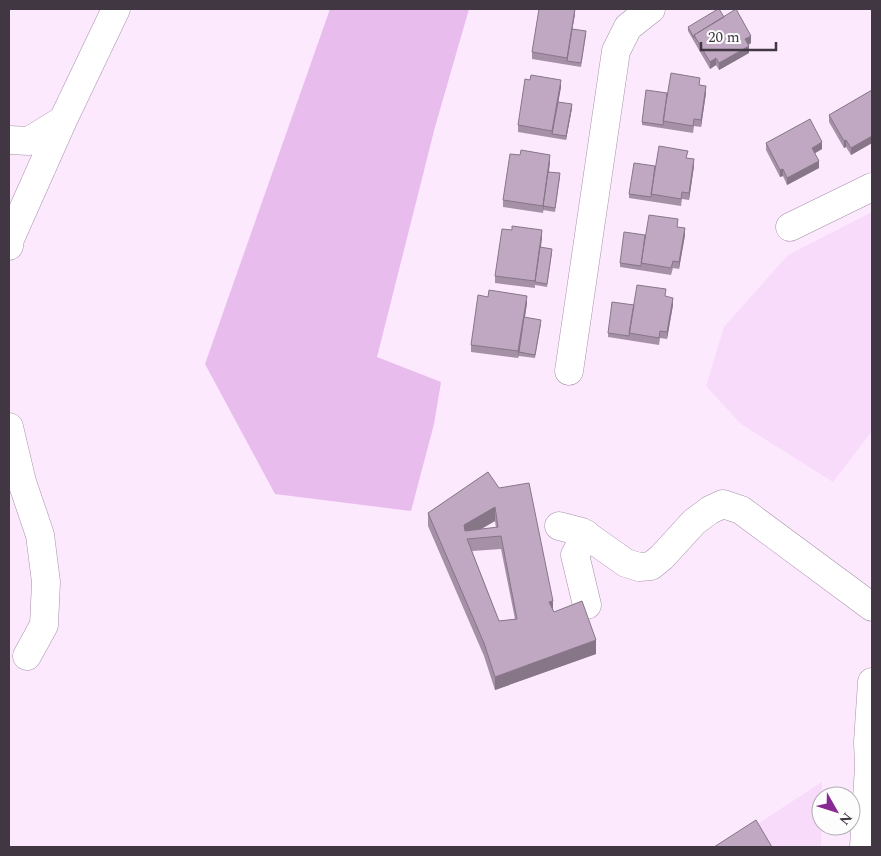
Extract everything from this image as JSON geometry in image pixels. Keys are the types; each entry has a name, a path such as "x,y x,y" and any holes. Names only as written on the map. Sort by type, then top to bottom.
{"street":[{"path":"9,240 116,9"},
{"path":"569,370 616,51 628,27 651,9"},
{"path":"9,140 29,141 63,120"},
{"path":"790,227 872,187"},
{"path":"9,427 22,482 40,535 46,582 44,625 28,656"},
{"path":"559,526 586,534 626,563 639,567 651,566 662,557 694,522 710,510 723,504 741,510 872,607"},
{"path":"586,534 576,555 587,605"},
{"path":"864,847 869,814 868,742 872,682"}],"shaded area":[{"path":"330,9 469,9 435,127 377,357 441,382 434,424 411,511 275,494 205,364"},
{"path":"872,212 872,431 833,482 741,424 706,386 724,327 788,255"},
{"path":"811,789 811,836 821,836 821,847 722,847"}],"building":[{"path":"539,9 575,9 567,58 532,52"},
{"path":"718,9 724,17 694,35 694,38 688,27"},
{"path":"736,9 751,36 745,39 749,46 719,63 716,58 710,62 694,35"},
{"path":"572,29 586,31 581,63 567,61"},
{"path":"671,73 700,78 699,85 706,86 701,120 694,119 693,126 663,121"},
{"path":"531,75 561,80 552,131 518,125 525,79 530,80"},
{"path":"646,90 667,93 663,125 642,122"},
{"path":"872,90 872,136 851,148 846,140 844,141 829,115"},
{"path":"558,102 572,104 566,136 552,134"},
{"path":"810,119 822,142 812,148 819,161 787,178 783,169 780,170 766,143"},
{"path":"659,146 688,151 686,158 694,159 689,193 682,192 681,199 651,194"},
{"path":"521,150 550,155 543,206 503,200 510,154 520,155"},
{"path":"634,163 655,166 651,197 629,194"},
{"path":"548,172 560,173 555,208 543,206"},
{"path":"649,215 678,219 677,227 685,228 679,262 673,261 671,268 641,263"},
{"path":"512,226 542,230 535,281 495,276 502,229 512,230"},
{"path":"624,232 645,235 641,266 620,263"},
{"path":"540,247 552,249 547,284 535,282"},
{"path":"637,285 666,289 665,296 673,298 667,332 660,331 659,338 629,333"},
{"path":"489,290 527,296 518,351 471,345 478,295 488,297"},
{"path":"612,302 634,305 629,336 608,333"},
{"path":"524,317 541,320 535,355 519,352"},
{"path":"488,472 499,488 529,483 553,601 549,602 554,612 582,601 596,640 495,677 484,643 428,513","holes":["495,507 498,527 465,531 464,525","501,536 517,619 499,621 467,539"]},
{"path":"756,820 772,847 714,847"}]}
